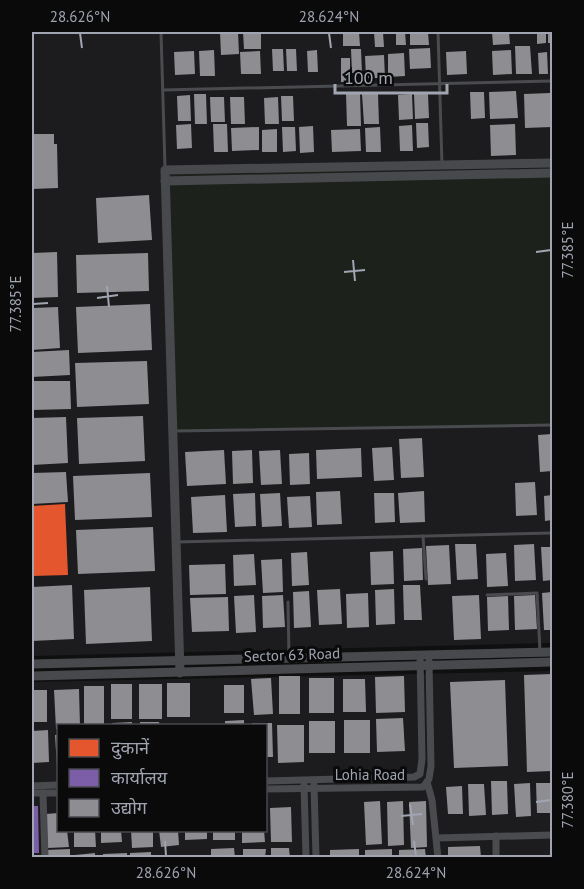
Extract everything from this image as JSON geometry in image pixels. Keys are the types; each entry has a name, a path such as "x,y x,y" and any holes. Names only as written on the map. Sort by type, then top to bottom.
{"street":[{"path":"165,181 443,170 552,163"},
{"path":"180,673 165,170 443,170 552,173"},
{"name":"Sector 63 Road","path":"32,664 552,652"},
{"path":"424,655 424,666"},
{"name":"Sector 63 Road","path":"32,676 552,662"},
{"name":"Lohia Road","path":"267,781 414,777 420,774 424,666"},
{"name":"Lohia Road","path":"267,789 423,787 427,782 431,766 424,666"},
{"path":"314,779 316,858"},
{"path":"304,780 306,858"},
{"path":"427,782 432,800 438,858"},
{"path":"32,786 57,785"},
{"path":"32,793 57,792"},
{"path":"43,793 45,858"},
{"path":"437,838 552,835"},
{"path":"496,836 496,858"}],"lane":[{"path":"161,32 165,170"},
{"path":"438,32 443,170"},
{"path":"163,90 552,81"},
{"path":"172,431 552,425"},
{"path":"176,542 552,533"},
{"path":"423,536 426,579"},
{"path":"487,595 537,593 540,652"},
{"path":"288,602 290,658"}],"shaded area":[{"path":"32,32 552,32 552,643 32,656"},
{"path":"165,170 552,173 552,425 172,431"},
{"path":"552,671 552,857 32,857 32,682"}],"building: दुकानें":[{"path":"65,504 68,575 32,576 32,506"}],"building: कार्यालय":[{"path":"32,806 38,806 39,853 32,853"}],"building: उद्योग":[{"path":"220,32 238,32 239,54 221,55"},
{"path":"243,32 261,32 261,49 244,49"},
{"path":"343,32 359,32 360,46 343,46"},
{"path":"374,32 383,32 384,47 375,47"},
{"path":"396,32 405,32 406,45 396,45"},
{"path":"410,32 428,32 429,45 410,45"},
{"path":"492,32 509,32 510,44 493,45"},
{"path":"537,32 546,32 546,43 537,44"},
{"path":"548,32 552,32 552,43 548,43"},
{"path":"515,46 530,46 532,74 516,74"},
{"path":"430,48 431,68 410,69 409,49"},
{"path":"272,49 283,49 284,71 273,71"},
{"path":"286,49 296,49 297,71 287,71"},
{"path":"351,49 361,49 362,73 352,73"},
{"path":"214,50 215,76 200,76 199,51"},
{"path":"317,50 318,72 308,72 307,51"},
{"path":"511,50 512,74 493,75 492,51"},
{"path":"194,51 195,74 175,75 174,52"},
{"path":"260,51 261,74 241,74 240,52"},
{"path":"466,51 467,74 447,75 446,52"},
{"path":"547,52 548,74 539,74 538,53"},
{"path":"404,53 405,76 388,77 388,54"},
{"path":"384,55 385,78 366,78 365,56"},
{"path":"341,58 350,58 350,82 341,82"},
{"path":"516,91 518,118 490,119 489,92"},
{"path":"470,92 484,92 485,118 471,119"},
{"path":"550,93 552,127 525,128 524,94"},
{"path":"194,94 206,94 207,124 195,124"},
{"path":"346,94 360,94 361,126 347,126"},
{"path":"362,94 378,94 379,124 364,124"},
{"path":"412,94 413,119 399,120 398,95"},
{"path":"414,94 428,94 429,118 415,119"},
{"path":"190,95 191,121 178,121 177,96"},
{"path":"281,96 293,96 294,121 282,121"},
{"path":"210,97 224,97 225,122 211,122"},
{"path":"230,97 244,97 245,124 231,124"},
{"path":"278,97 279,124 265,124 264,98"},
{"path":"416,123 428,123 429,147 417,148"},
{"path":"191,124 192,148 177,149 176,125"},
{"path":"213,124 227,124 228,152 214,152"},
{"path":"515,124 516,155 491,156 490,125"},
{"path":"412,125 413,151 400,151 399,126"},
{"path":"313,126 314,152 300,153 299,127"},
{"path":"259,127 259,150 232,151 231,128"},
{"path":"282,127 295,127 296,151 283,152"},
{"path":"380,127 381,152 366,152 365,128"},
{"path":"277,129 277,152 262,152 262,130"},
{"path":"360,129 361,151 332,152 331,130"},
{"path":"32,134 54,134 54,144 57,144 58,188 32,189"},
{"path":"149,195 152,240 98,243 96,198"},
{"path":"57,252 58,297 32,298 32,253"},
{"path":"148,253 149,291 77,293 76,255"},
{"path":"150,304 152,350 78,353 76,307"},
{"path":"58,307 60,348 32,350 32,308"},
{"path":"69,350 70,375 32,377 32,352"},
{"path":"147,361 149,404 77,407 75,363"},
{"path":"32,381 70,381 71,409 32,410"},
{"path":"143,416 145,461 79,464 77,418"},
{"path":"66,417 68,463 32,465 32,418"},
{"path":"552,434 552,471 540,472 538,435"},
{"path":"422,438 424,477 401,478 399,439"},
{"path":"392,447 394,480 374,481 372,448"},
{"path":"361,448 362,477 317,479 316,450"},
{"path":"224,450 226,484 187,486 185,452"},
{"path":"252,450 253,483 233,484 232,451"},
{"path":"280,450 282,484 261,485 259,451"},
{"path":"309,453 310,484 290,485 289,454"},
{"path":"66,472 68,502 32,504 32,473"},
{"path":"150,473 152,517 75,520 73,476"},
{"path":"535,482 537,515 516,516 515,483"},
{"path":"340,491 342,524 317,525 316,492"},
{"path":"424,491 425,522 400,523 398,493"},
{"path":"255,493 256,526 235,527 233,494"},
{"path":"280,493 282,526 262,527 260,494"},
{"path":"374,493 394,493 395,522 375,523"},
{"path":"225,495 227,532 193,533 191,497"},
{"path":"552,495 552,520 545,521 544,496"},
{"path":"310,496 312,527 289,528 287,497"},
{"path":"153,527 155,571 78,574 76,530"},
{"path":"455,544 476,544 478,579 457,580"},
{"path":"534,544 536,580 515,581 514,545"},
{"path":"449,545 451,584 428,585 426,546"},
{"path":"541,547 552,547 552,580 543,581"},
{"path":"422,548 423,580 404,581 403,549"},
{"path":"393,551 394,584 371,585 370,552"},
{"path":"307,552 309,585 292,586 291,553"},
{"path":"506,553 508,586 487,587 486,554"},
{"path":"254,554 256,585 234,586 233,555"},
{"path":"282,559 283,592 263,593 261,560"},
{"path":"225,564 226,594 190,595 189,565"},
{"path":"72,585 74,639 32,641 32,587"},
{"path":"403,585 420,585 422,620 404,620"},
{"path":"150,587 152,641 86,644 84,590"},
{"path":"340,589 342,624 319,625 317,590"},
{"path":"394,589 395,624 376,625 375,590"},
{"path":"309,591 311,627 294,628 293,592"},
{"path":"552,592 552,630 544,630 542,593"},
{"path":"368,593 369,627 347,628 346,594"},
{"path":"254,595 256,632 236,633 234,596"},
{"path":"283,595 285,627 263,628 262,596"},
{"path":"479,595 481,639 454,640 452,596"},
{"path":"535,595 537,629 515,630 514,596"},
{"path":"508,596 509,630 488,631 487,597"},
{"path":"228,597 229,631 192,632 190,598"},
{"path":"552,674 552,771 527,772 524,675"},
{"path":"279,676 300,676 300,714 279,714"},
{"path":"404,676 405,712 376,713 375,677"},
{"path":"271,678 273,714 254,715 251,679"},
{"path":"309,678 334,678 334,713 309,713"},
{"path":"343,679 365,679 366,712 343,712"},
{"path":"505,680 508,766 454,768 450,682"},
{"path":"167,683 190,683 190,717 167,717"},
{"path":"111,684 132,684 132,719 111,719"},
{"path":"139,684 162,684 162,719 139,719"},
{"path":"224,685 244,685 244,713 224,713"},
{"path":"84,686 104,686 104,724 84,724"},
{"path":"79,689 80,724 57,724 56,729 54,690"},
{"path":"32,690 47,690 47,722 32,722"},
{"path":"403,718 405,751 377,752 376,719"},
{"path":"244,720 244,724 225,724 225,721"},
{"path":"344,720 370,720 370,753 344,753"},
{"path":"309,721 335,721 335,753 309,753"},
{"path":"132,722 132,724 112,724"},
{"path":"140,722 159,722 160,724 140,724"},
{"path":"272,723 273,757 267,757 267,724 252,724"},
{"path":"277,725 304,725 304,762 278,763"},
{"path":"48,730 49,762 32,763 32,731"},
{"path":"55,735 57,735 57,767"},
{"path":"491,781 507,781 508,814 492,815"},
{"path":"530,783 531,816 516,817 514,784"},
{"path":"536,783 551,783 552,813 537,813"},
{"path":"468,784 484,784 486,815 469,816"},
{"path":"462,786 463,814 448,814 446,787"},
{"path":"380,801 382,844 366,845 364,802"},
{"path":"403,801 404,845 388,846 387,802"},
{"path":"426,801 427,847 411,848 409,802"},
{"path":"291,807 292,842 271,842 270,808"},
{"path":"57,813 57,832 67,832 69,847 48,848 46,814"},
{"path":"74,832 95,832 96,847 74,847"},
{"path":"101,832 121,832 122,842 101,843"},
{"path":"131,832 153,832 153,847 132,848"},
{"path":"159,832 178,832 179,845 161,847"},
{"path":"185,832 207,832 207,839 185,840"},
{"path":"213,832 235,832 235,840 213,840"},
{"path":"242,832 264,832 265,842 242,843"},
{"path":"480,846 481,858 448,858 448,847"},
{"path":"234,848 235,858 211,858 211,849"},
{"path":"271,848 289,848 290,858 271,858"},
{"path":"70,849 70,858 46,858 45,850"},
{"path":"243,849 266,849 265,858 243,858"},
{"path":"359,849 359,858 330,858 330,850"},
{"path":"392,849 392,858 365,858 365,850"},
{"path":"425,849 426,858 399,858 399,850"},
{"path":"151,852 151,858 130,858 130,853"},
{"path":"95,853 95,858 75,858 75,855"},
{"path":"127,853 127,858 103,858 103,854"}]}
